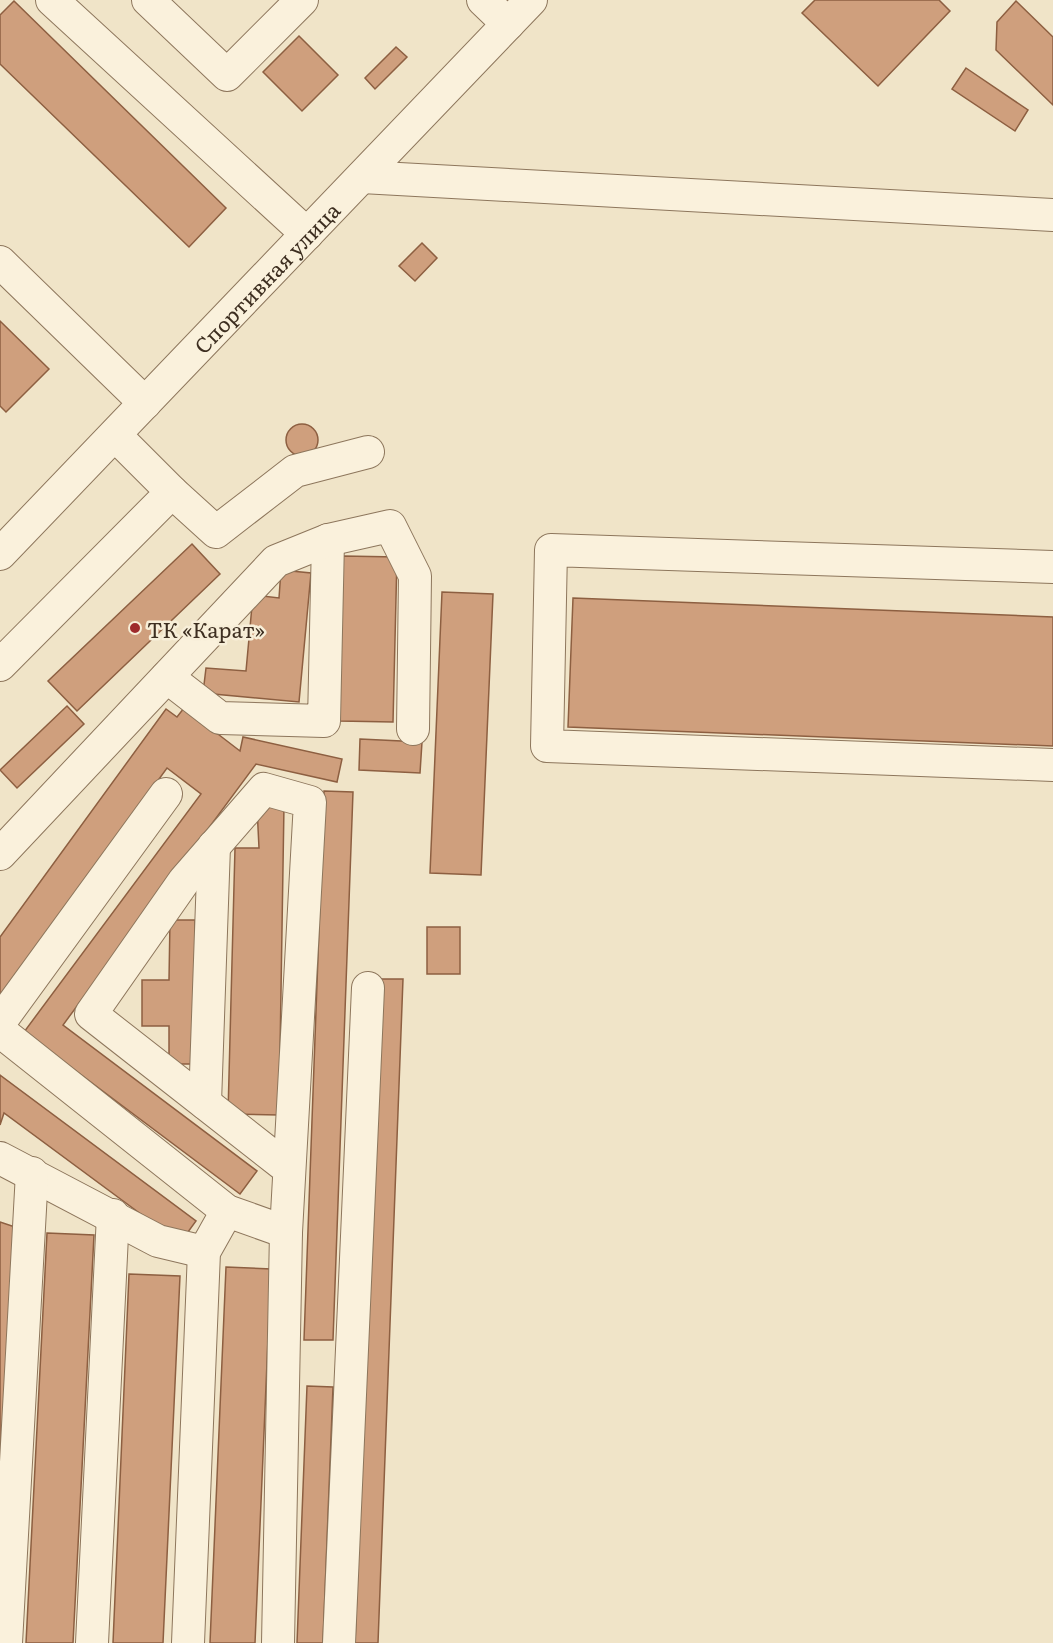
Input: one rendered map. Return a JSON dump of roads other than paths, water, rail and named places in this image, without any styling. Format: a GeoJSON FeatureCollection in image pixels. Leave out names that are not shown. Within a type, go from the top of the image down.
{"type":"FeatureCollection","features":[{"type":"Feature","properties":{"kind":"street"},"geometry":{"type":"LineString","coordinates":[[52,0],[307,234]]}},
{"type":"Feature","properties":{"kind":"street"},"geometry":{"type":"LineString","coordinates":[[148,0],[227,75],[302,0]]}},
{"type":"Feature","properties":{"kind":"street"},"geometry":{"type":"LineString","coordinates":[[483,0],[508,24]]}},
{"type":"Feature","properties":{"kind":"street","name":"Спортивная улица"},"geometry":{"type":"LineString","coordinates":[[0,554],[531,0]]}},
{"type":"Feature","properties":{"kind":"street"},"geometry":{"type":"LineString","coordinates":[[362,177],[1053,215]]}},
{"type":"Feature","properties":{"kind":"street"},"geometry":{"type":"LineString","coordinates":[[0,262],[145,403]]}},
{"type":"Feature","properties":{"kind":"street"},"geometry":{"type":"LineString","coordinates":[[115,435],[216,532],[295,471],[368,452]]}},
{"type":"Feature","properties":{"kind":"street"},"geometry":{"type":"LineString","coordinates":[[0,665],[172,492]]}},
{"type":"Feature","properties":{"kind":"street"},"geometry":{"type":"LineString","coordinates":[[0,854],[276,561],[328,540],[390,526],[415,576],[412,729]]}},
{"type":"Feature","properties":{"kind":"street"},"geometry":{"type":"LineString","coordinates":[[167,677],[220,718],[324,721],[328,540]]}},
{"type":"Feature","properties":{"kind":"street"},"geometry":{"type":"LineString","coordinates":[[1053,567],[551,550],[547,746],[1053,765]]}},
{"type":"Feature","properties":{"kind":"street"},"geometry":{"type":"LineString","coordinates":[[278,1643],[286,1232],[310,802],[264,789],[184,881],[91,1014],[289,1169]]}},
{"type":"Feature","properties":{"kind":"street"},"geometry":{"type":"LineString","coordinates":[[0,1022],[166,794]]}},
{"type":"Feature","properties":{"kind":"street"},"geometry":{"type":"LineString","coordinates":[[205,1103],[214,846]]}},
{"type":"Feature","properties":{"kind":"street"},"geometry":{"type":"LineString","coordinates":[[339,1643],[368,988]]}},
{"type":"Feature","properties":{"kind":"street"},"geometry":{"type":"LineString","coordinates":[[0,1031],[227,1211],[286,1232]]}},
{"type":"Feature","properties":{"kind":"street"},"geometry":{"type":"LineString","coordinates":[[0,1158],[113,1215],[158,1241],[204,1252]]}},
{"type":"Feature","properties":{"kind":"street"},"geometry":{"type":"LineString","coordinates":[[6,1643],[32,1173]]}},
{"type":"Feature","properties":{"kind":"street"},"geometry":{"type":"LineString","coordinates":[[188,1643],[204,1252],[227,1211]]}},
{"type":"Feature","properties":{"kind":"street"},"geometry":{"type":"LineString","coordinates":[[92,1643],[113,1215]]}},
{"type":"Feature","properties":{"kind":"place","name":"ТК «Карат»"},"geometry":{"type":"Point","coordinates":[135,628]}}]}
